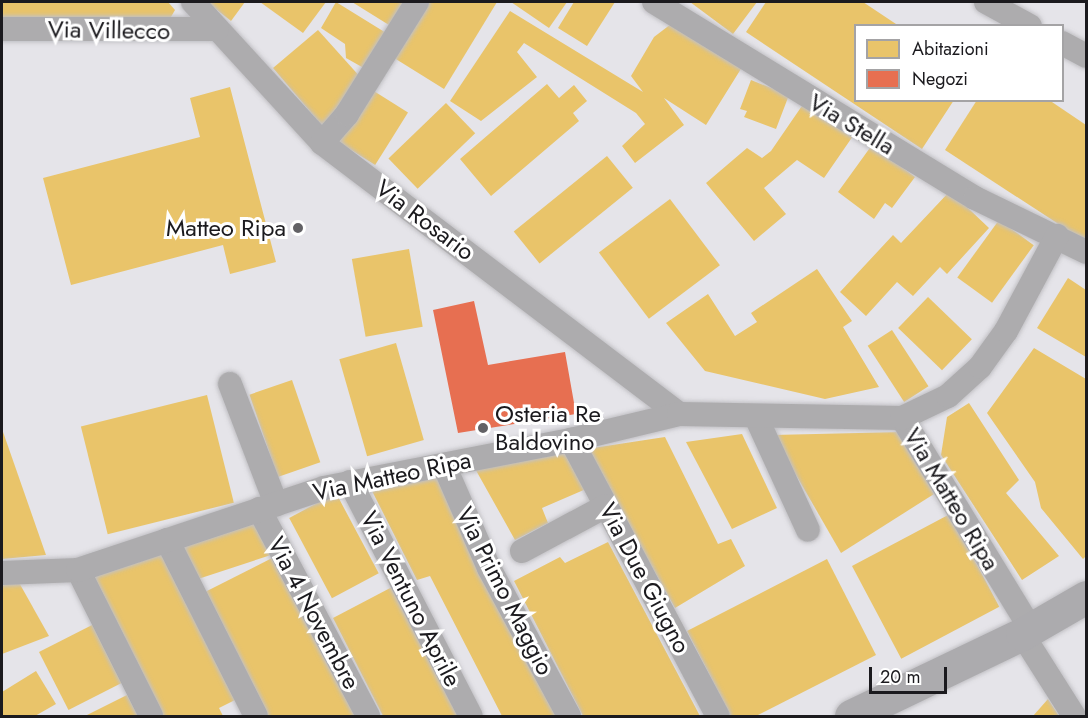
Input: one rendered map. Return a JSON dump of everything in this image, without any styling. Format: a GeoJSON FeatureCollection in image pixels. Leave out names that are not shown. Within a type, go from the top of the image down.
{"type":"FeatureCollection","features":[{"type":"Feature","properties":{"kind":"main road"},"geometry":{"type":"LineString","coordinates":[[851,717],[913,702],[1086,597]]}},
{"type":"Feature","properties":{"kind":"street","name":"Via Rosario"},"geometry":{"type":"LineString","coordinates":[[193,2],[322,143],[679,414]]}},
{"type":"Feature","properties":{"kind":"street"},"geometry":{"type":"LineString","coordinates":[[322,143],[347,114],[417,2]]}},
{"type":"Feature","properties":{"kind":"street","name":"Via Stella"},"geometry":{"type":"LineString","coordinates":[[654,2],[975,198],[1086,252]]}},
{"type":"Feature","properties":{"kind":"street"},"geometry":{"type":"LineString","coordinates":[[986,2],[1026,24]]}},
{"type":"Feature","properties":{"kind":"street","name":"Via Villecco"},"geometry":{"type":"LineString","coordinates":[[2,28],[217,29]]}},
{"type":"Feature","properties":{"kind":"street"},"geometry":{"type":"LineString","coordinates":[[1064,44],[1086,56]]}},
{"type":"Feature","properties":{"kind":"street"},"geometry":{"type":"LineString","coordinates":[[902,418],[948,396],[981,367],[1006,331],[1057,236]]}},
{"type":"Feature","properties":{"kind":"street","name":"Via 4 Novembre"},"geometry":{"type":"LineString","coordinates":[[230,384],[268,506],[368,717]]}},
{"type":"Feature","properties":{"kind":"street","name":"Via Matteo Ripa"},"geometry":{"type":"LineString","coordinates":[[2,573],[78,570],[268,506],[350,483],[571,440],[679,414],[902,418],[1027,632],[1048,688],[1074,717]]}},
{"type":"Feature","properties":{"kind":"street"},"geometry":{"type":"LineString","coordinates":[[756,417],[808,530]]}},
{"type":"Feature","properties":{"kind":"street","name":"Via Due Giugno"},"geometry":{"type":"LineString","coordinates":[[571,440],[718,717]]}},
{"type":"Feature","properties":{"kind":"street","name":"Via Primo Maggio"},"geometry":{"type":"LineString","coordinates":[[444,465],[489,568],[569,717]]}},
{"type":"Feature","properties":{"kind":"street","name":"Via Ventuno Aprile"},"geometry":{"type":"LineString","coordinates":[[350,483],[471,717]]}},
{"type":"Feature","properties":{"kind":"street"},"geometry":{"type":"LineString","coordinates":[[522,551],[606,506]]}},
{"type":"Feature","properties":{"kind":"street"},"geometry":{"type":"LineString","coordinates":[[167,540],[256,717]]}},
{"type":"Feature","properties":{"kind":"street"},"geometry":{"type":"LineString","coordinates":[[78,570],[151,717]]}},
{"type":"Feature","properties":{"kind":"building: Abitazioni"},"geometry":{"type":"Polygon","coordinates":[[[2,2],[168,2],[175,10],[168,22],[2,17],[2,2]]]}},
{"type":"Feature","properties":{"kind":"building: Abitazioni"},"geometry":{"type":"Polygon","coordinates":[[[207,2],[245,2],[231,21],[207,2]]]}},
{"type":"Feature","properties":{"kind":"building: Abitazioni"},"geometry":{"type":"Polygon","coordinates":[[[260,2],[326,2],[303,33],[260,2]]]}},
{"type":"Feature","properties":{"kind":"building: Abitazioni"},"geometry":{"type":"Polygon","coordinates":[[[336,2],[391,36],[369,71],[346,58],[345,44],[321,28],[336,2]]]}},
{"type":"Feature","properties":{"kind":"building: Abitazioni"},"geometry":{"type":"Polygon","coordinates":[[[352,2],[415,2],[397,30],[352,2]]]}},
{"type":"Feature","properties":{"kind":"building: Abitazioni"},"geometry":{"type":"Polygon","coordinates":[[[424,2],[497,2],[444,89],[391,56],[424,2]]]}},
{"type":"Feature","properties":{"kind":"building: Abitazioni"},"geometry":{"type":"Polygon","coordinates":[[[511,2],[567,2],[549,28],[511,2]]]}},
{"type":"Feature","properties":{"kind":"building: Abitazioni"},"geometry":{"type":"Polygon","coordinates":[[[574,2],[615,2],[587,46],[558,28],[574,2]]]}},
{"type":"Feature","properties":{"kind":"building: Abitazioni"},"geometry":{"type":"Polygon","coordinates":[[[690,2],[757,2],[733,34],[690,2]]]}},
{"type":"Feature","properties":{"kind":"building: Abitazioni"},"geometry":{"type":"Polygon","coordinates":[[[766,2],[863,2],[896,24],[854,24],[854,102],[953,102],[922,149],[746,32],[766,2]]]}},
{"type":"Feature","properties":{"kind":"building: Abitazioni"},"geometry":{"type":"Polygon","coordinates":[[[510,11],[643,92],[631,76],[654,37],[675,21],[744,64],[706,125],[664,98],[684,125],[635,163],[622,146],[645,124],[636,113],[524,43],[517,52],[537,77],[481,121],[450,101],[510,11]]]}},
{"type":"Feature","properties":{"kind":"building: Abitazioni"},"geometry":{"type":"Polygon","coordinates":[[[318,30],[362,79],[325,129],[273,68],[318,30]]]}},
{"type":"Feature","properties":{"kind":"building: Abitazioni"},"geometry":{"type":"Polygon","coordinates":[[[751,80],[789,95],[776,129],[744,117],[747,111],[740,109],[751,80]]]}},
{"type":"Feature","properties":{"kind":"building: Abitazioni"},"geometry":{"type":"Polygon","coordinates":[[[547,84],[559,98],[574,85],[587,101],[573,113],[579,121],[491,196],[460,159],[547,84]]]}},
{"type":"Feature","properties":{"kind":"building: Abitazioni"},"geometry":{"type":"Polygon","coordinates":[[[230,87],[276,262],[230,274],[223,245],[71,285],[43,178],[200,137],[190,98],[230,87]]]}},
{"type":"Feature","properties":{"kind":"building: Abitazioni"},"geometry":{"type":"Polygon","coordinates":[[[369,88],[408,112],[375,165],[336,141],[369,88]]]}},
{"type":"Feature","properties":{"kind":"building: Abitazioni"},"geometry":{"type":"Polygon","coordinates":[[[806,100],[853,136],[824,178],[797,160],[764,188],[786,214],[754,241],[706,183],[747,148],[762,158],[771,151],[806,100]]]}},
{"type":"Feature","properties":{"kind":"building: Abitazioni"},"geometry":{"type":"Polygon","coordinates":[[[976,102],[1052,102],[1086,125],[1086,242],[945,150],[976,102]]]}},
{"type":"Feature","properties":{"kind":"building: Abitazioni"},"geometry":{"type":"Polygon","coordinates":[[[446,103],[475,133],[418,189],[388,159],[446,103]]]}},
{"type":"Feature","properties":{"kind":"building: Abitazioni"},"geometry":{"type":"Polygon","coordinates":[[[872,145],[915,177],[892,208],[885,203],[874,219],[838,192],[872,145]]]}},
{"type":"Feature","properties":{"kind":"building: Abitazioni"},"geometry":{"type":"Polygon","coordinates":[[[607,156],[633,188],[540,263],[514,232],[607,156]]]}},
{"type":"Feature","properties":{"kind":"building: Abitazioni"},"geometry":{"type":"Polygon","coordinates":[[[950,191],[989,228],[947,274],[940,267],[913,296],[897,282],[866,316],[840,292],[893,235],[901,243],[950,191]]]}},
{"type":"Feature","properties":{"kind":"building: Abitazioni"},"geometry":{"type":"Polygon","coordinates":[[[670,199],[720,265],[649,319],[599,253],[670,199]]]}},
{"type":"Feature","properties":{"kind":"building: Abitazioni"},"geometry":{"type":"Polygon","coordinates":[[[999,220],[1034,245],[992,303],[957,277],[999,220]]]}},
{"type":"Feature","properties":{"kind":"building: Abitazioni"},"geometry":{"type":"Polygon","coordinates":[[[409,249],[423,327],[366,337],[352,259],[409,249]]]}},
{"type":"Feature","properties":{"kind":"building: Abitazioni"},"geometry":{"type":"Polygon","coordinates":[[[817,269],[852,321],[843,327],[879,387],[825,399],[705,371],[666,323],[708,294],[735,336],[757,322],[751,313],[817,269]]]}},
{"type":"Feature","properties":{"kind":"building: Abitazioni"},"geometry":{"type":"Polygon","coordinates":[[[1068,278],[1086,290],[1086,357],[1037,328],[1068,278]]]}},
{"type":"Feature","properties":{"kind":"building: Abitazioni"},"geometry":{"type":"Polygon","coordinates":[[[928,297],[972,339],[942,370],[898,328],[928,297]]]}},
{"type":"Feature","properties":{"kind":"building: Abitazioni"},"geometry":{"type":"Polygon","coordinates":[[[892,330],[928,386],[904,402],[868,346],[892,330]]]}},
{"type":"Feature","properties":{"kind":"building: Abitazioni"},"geometry":{"type":"Polygon","coordinates":[[[396,343],[424,440],[367,456],[339,359],[396,343]]]}},
{"type":"Feature","properties":{"kind":"building: Abitazioni"},"geometry":{"type":"Polygon","coordinates":[[[1034,348],[1086,379],[1086,556],[1083,559],[1041,508],[1035,482],[987,413],[1034,348]]]}},
{"type":"Feature","properties":{"kind":"building: Abitazioni"},"geometry":{"type":"Polygon","coordinates":[[[292,380],[320,462],[278,477],[249,395],[292,380]]]}},
{"type":"Feature","properties":{"kind":"building: Abitazioni"},"geometry":{"type":"Polygon","coordinates":[[[207,395],[234,503],[108,534],[81,426],[207,395]]]}},
{"type":"Feature","properties":{"kind":"building: Abitazioni"},"geometry":{"type":"Polygon","coordinates":[[[969,403],[1019,480],[1006,493],[1059,556],[1022,580],[941,455],[947,417],[969,403]]]}},
{"type":"Feature","properties":{"kind":"building: Abitazioni"},"geometry":{"type":"Polygon","coordinates":[[[2,429],[46,555],[2,559],[2,429]]]}},
{"type":"Feature","properties":{"kind":"building: Abitazioni"},"geometry":{"type":"Polygon","coordinates":[[[901,432],[934,494],[841,553],[773,435],[901,432]]]}},
{"type":"Feature","properties":{"kind":"building: Abitazioni"},"geometry":{"type":"Polygon","coordinates":[[[742,434],[777,508],[732,529],[686,442],[742,434]]]}},
{"type":"Feature","properties":{"kind":"building: Abitazioni"},"geometry":{"type":"Polygon","coordinates":[[[665,437],[718,544],[731,539],[745,566],[675,608],[586,449],[665,437]]]}},
{"type":"Feature","properties":{"kind":"building: Abitazioni"},"geometry":{"type":"Polygon","coordinates":[[[564,450],[586,489],[542,508],[548,523],[515,540],[473,465],[564,450]]]}},
{"type":"Feature","properties":{"kind":"building: Abitazioni"},"geometry":{"type":"Polygon","coordinates":[[[442,469],[561,716],[502,716],[430,576],[417,580],[370,487],[442,469]]]}},
{"type":"Feature","properties":{"kind":"building: Abitazioni"},"geometry":{"type":"Polygon","coordinates":[[[336,493],[379,573],[332,598],[289,518],[336,493]]]}},
{"type":"Feature","properties":{"kind":"building: Abitazioni"},"geometry":{"type":"Polygon","coordinates":[[[950,514],[999,607],[901,659],[852,566],[950,514]]]}},
{"type":"Feature","properties":{"kind":"building: Abitazioni"},"geometry":{"type":"Polygon","coordinates":[[[256,518],[277,553],[195,580],[182,545],[256,518]]]}},
{"type":"Feature","properties":{"kind":"building: Abitazioni"},"geometry":{"type":"Polygon","coordinates":[[[608,542],[700,716],[583,716],[514,581],[560,557],[565,563],[608,542]]]}},
{"type":"Feature","properties":{"kind":"building: Abitazioni"},"geometry":{"type":"Polygon","coordinates":[[[164,549],[239,698],[219,708],[223,716],[163,716],[90,575],[164,549]]]}},
{"type":"Feature","properties":{"kind":"building: Abitazioni"},"geometry":{"type":"Polygon","coordinates":[[[278,555],[362,716],[267,716],[205,592],[278,555]]]}},
{"type":"Feature","properties":{"kind":"building: Abitazioni"},"geometry":{"type":"Polygon","coordinates":[[[827,559],[876,655],[756,716],[731,716],[687,631],[827,559]]]}},
{"type":"Feature","properties":{"kind":"building: Abitazioni"},"geometry":{"type":"Polygon","coordinates":[[[17,579],[49,636],[2,654],[2,586],[17,579]]]}},
{"type":"Feature","properties":{"kind":"building: Abitazioni"},"geometry":{"type":"Polygon","coordinates":[[[394,586],[461,716],[383,716],[333,618],[394,586]]]}},
{"type":"Feature","properties":{"kind":"building: Abitazioni"},"geometry":{"type":"Polygon","coordinates":[[[96,623],[126,681],[68,710],[39,652],[96,623]]]}},
{"type":"Feature","properties":{"kind":"building: Abitazioni"},"geometry":{"type":"Polygon","coordinates":[[[36,671],[56,704],[35,716],[2,716],[2,692],[36,671]]]}},
{"type":"Feature","properties":{"kind":"building: Abitazioni"},"geometry":{"type":"Polygon","coordinates":[[[127,695],[138,716],[85,716],[127,695]]]}},
{"type":"Feature","properties":{"kind":"building: Abitazioni"},"geometry":{"type":"Polygon","coordinates":[[[1048,699],[1059,716],[1033,716],[1048,699]]]}},
{"type":"Feature","properties":{"kind":"building: Negozi"},"geometry":{"type":"Polygon","coordinates":[[[474,301],[488,365],[565,352],[576,414],[458,433],[433,310],[474,301]]]}},
{"type":"Feature","properties":{"kind":"place","name":"Matteo Ripa"},"geometry":{"type":"Point","coordinates":[298,228]}},
{"type":"Feature","properties":{"kind":"place","name":"Osteria Re Baldovino"},"geometry":{"type":"Point","coordinates":[483,428]}}]}
